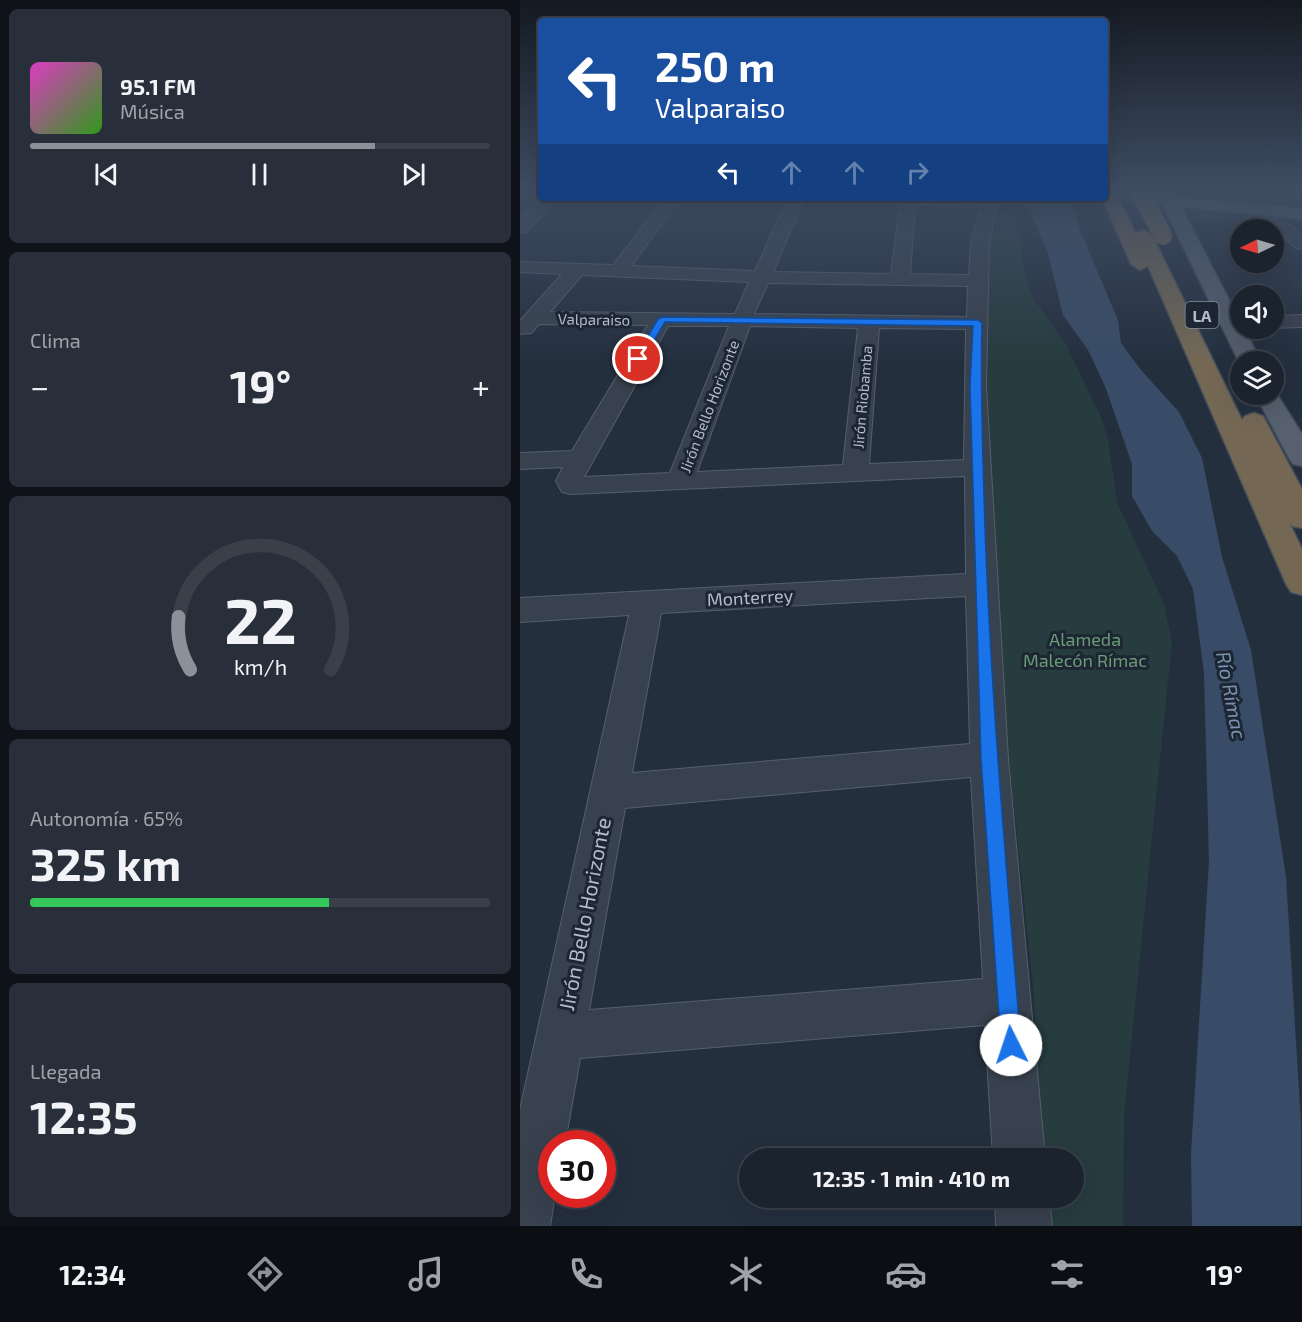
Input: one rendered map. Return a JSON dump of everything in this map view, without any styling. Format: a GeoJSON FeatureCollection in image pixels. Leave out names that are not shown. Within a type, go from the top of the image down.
{"type":"FeatureCollection","features":[{"type":"Feature","properties":{"kind":"highway"},"geometry":{"type":"LineString","coordinates":[[1136,247],[1189,374],[1237,437]]}},
{"type":"Feature","properties":{"kind":"highway","name":"LA"},"geometry":{"type":"LineString","coordinates":[[1168,247],[1237,437],[1302,584]]}},
{"type":"Feature","properties":{"kind":"highway","name":"LA"},"geometry":{"type":"LineString","coordinates":[[1169,247],[1220,353]]}},
{"type":"Feature","properties":{"kind":"highway"},"geometry":{"type":"LineString","coordinates":[[1246,405],[1302,519]]}},
{"type":"Feature","properties":{"kind":"main road"},"geometry":{"type":"LineString","coordinates":[[1174,247],[1230,317]]}},
{"type":"Feature","properties":{"kind":"main road"},"geometry":{"type":"LineString","coordinates":[[1273,405],[1302,459]]}},
{"type":"Feature","properties":{"kind":"street"},"geometry":{"type":"LineString","coordinates":[[619,270],[636,247]]}},
{"type":"Feature","properties":{"kind":"street","name":"Jirón Bello Horizonte"},"geometry":{"type":"LineString","coordinates":[[680,482],[742,320],[775,247]]}},
{"type":"Feature","properties":{"kind":"street"},"geometry":{"type":"LineString","coordinates":[[900,280],[903,247]]}},
{"type":"Feature","properties":{"kind":"street"},"geometry":{"type":"LineString","coordinates":[[980,247],[975,386],[981,584],[989,759],[1018,1148]]}},
{"type":"Feature","properties":{"kind":"street"},"geometry":{"type":"LineString","coordinates":[[520,267],[763,277],[978,281]]}},
{"type":"Feature","properties":{"kind":"street"},"geometry":{"type":"LineString","coordinates":[[520,335],[577,269]]}},
{"type":"Feature","properties":{"kind":"street","name":"Valparaiso"},"geometry":{"type":"LineString","coordinates":[[534,318],[978,323]]}},
{"type":"Feature","properties":{"kind":"street"},"geometry":{"type":"LineString","coordinates":[[662,319],[580,458],[569,482],[571,486],[978,467]]}},
{"type":"Feature","properties":{"kind":"street","name":"Jirón Riobamba"},"geometry":{"type":"LineString","coordinates":[[855,472],[869,321]]}},
{"type":"Feature","properties":{"kind":"street"},"geometry":{"type":"LineString","coordinates":[[1284,322],[1302,321]]}},
{"type":"Feature","properties":{"kind":"street"},"geometry":{"type":"LineString","coordinates":[[520,460],[580,458]]}},
{"type":"Feature","properties":{"kind":"street","name":"Monterrey"},"geometry":{"type":"LineString","coordinates":[[520,610],[981,584]]}},
{"type":"Feature","properties":{"kind":"street","name":"Jirón Bello Horizonte"},"geometry":{"type":"LineString","coordinates":[[522,1226],[648,603]]}},
{"type":"Feature","properties":{"kind":"street"},"geometry":{"type":"LineString","coordinates":[[609,792],[989,759]]}},
{"type":"Feature","properties":{"kind":"street"},"geometry":{"type":"LineString","coordinates":[[560,1036],[1008,1000]]}},
{"type":"Feature","properties":{"kind":"street"},"geometry":{"type":"LineString","coordinates":[[1023,1208],[1024,1226]]}},
{"type":"Feature","properties":{"kind":"green space","name":"Alameda Malecón Rímac"},"geometry":{"type":"Polygon","coordinates":[[[989,247],[1021,247],[1026,277],[1033,298],[1065,343],[1101,417],[1108,440],[1117,502],[1164,604],[1172,642],[1124,1114],[1123,1226],[1045,1226],[1044,1208],[1084,1208],[1084,1148],[1041,1148],[1034,996],[995,626],[985,390],[989,247]]]}},
{"type":"Feature","properties":{"kind":"water","name":"Río Rímac"},"geometry":{"type":"Polygon","coordinates":[[[1045,247],[1087,247],[1118,320],[1121,343],[1141,370],[1179,412],[1202,458],[1222,557],[1251,650],[1286,877],[1301,1124],[1301,1226],[1192,1226],[1191,1153],[1209,861],[1204,673],[1193,589],[1177,556],[1152,531],[1132,496],[1132,464],[1105,386],[1088,350],[1063,315],[1045,247]]]}},
{"type":"Feature","properties":{"kind":"route"},"geometry":{"type":"LineString","coordinates":[[638,359],[662,319],[978,323],[975,386],[981,584],[989,759],[1011,1045]]}}]}
